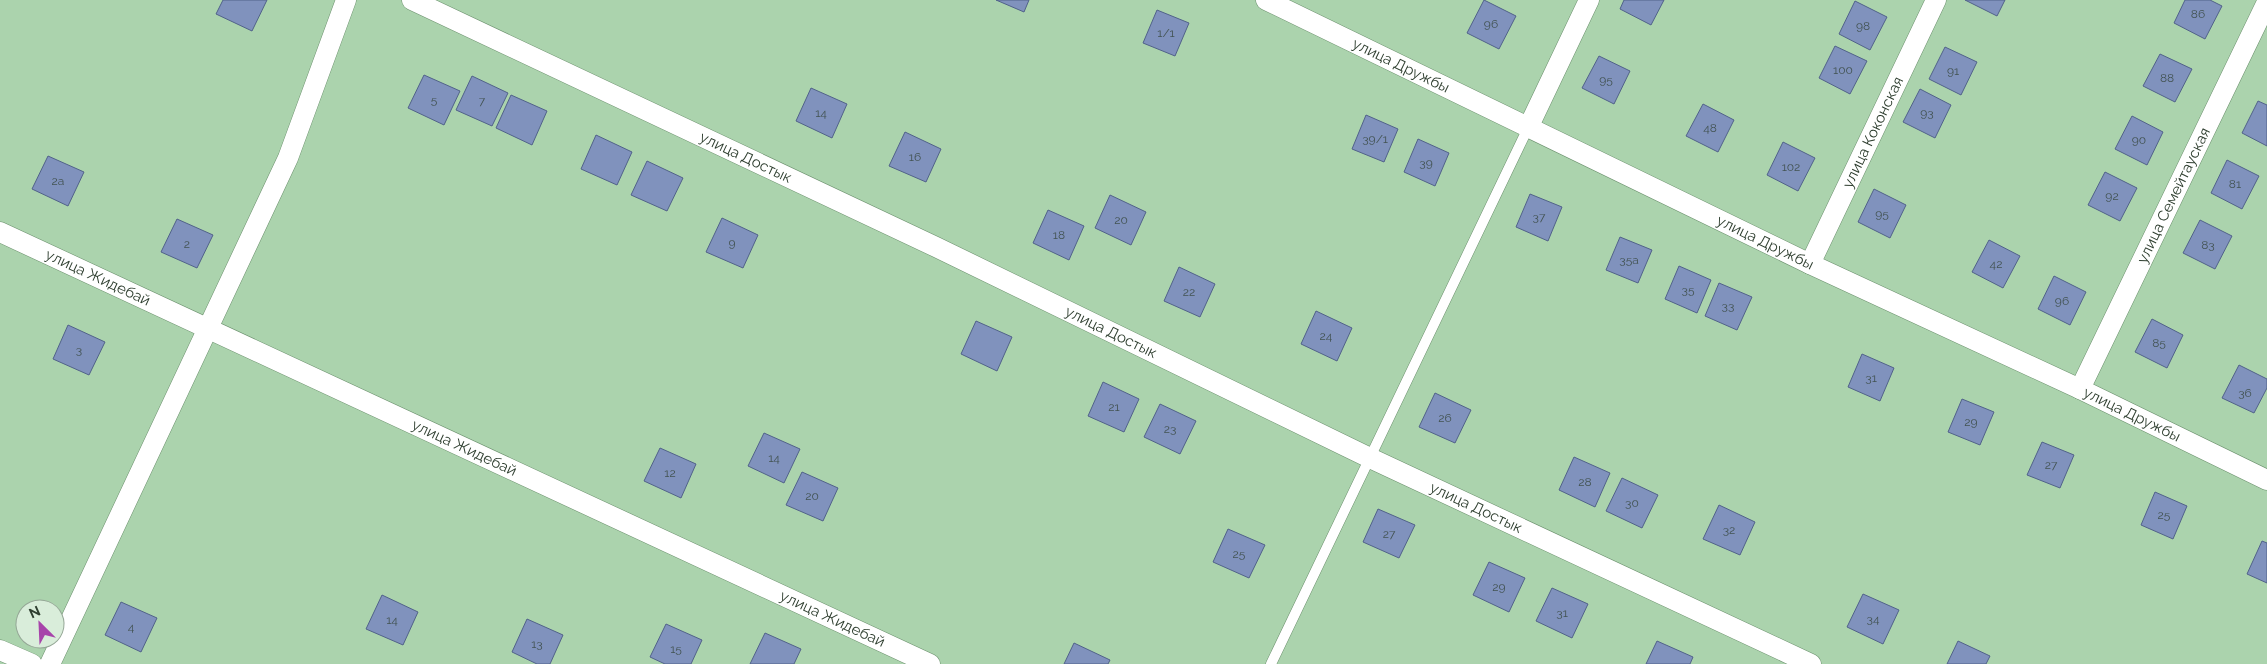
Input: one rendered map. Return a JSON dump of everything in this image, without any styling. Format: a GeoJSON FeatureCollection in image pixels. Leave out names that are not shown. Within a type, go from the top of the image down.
{"type":"FeatureCollection","features":[{"type":"Feature","properties":{"kind":"street"},"geometry":{"type":"LineString","coordinates":[[50,664],[206,328],[288,158],[346,0]]}},
{"type":"Feature","properties":{"kind":"street","name":"улица Достык"},"geometry":{"type":"LineString","coordinates":[[412,0],[936,247],[1370,458],[1811,664]]}},
{"type":"Feature","properties":{"kind":"street","name":"улица Дружбы"},"geometry":{"type":"LineString","coordinates":[[1266,0],[1810,264],[2080,389],[2267,480]]}},
{"type":"Feature","properties":{"kind":"street"},"geometry":{"type":"LineString","coordinates":[[1528,128],[1589,0]]}},
{"type":"Feature","properties":{"kind":"street","name":"улица Коконская"},"geometry":{"type":"LineString","coordinates":[[1810,264],[1936,0]]}},
{"type":"Feature","properties":{"kind":"street","name":"улица Семейтауская"},"geometry":{"type":"LineString","coordinates":[[2080,389],[2267,2]]}},
{"type":"Feature","properties":{"kind":"street","name":"улица Жидебай"},"geometry":{"type":"LineString","coordinates":[[0,232],[930,664]]}},
{"type":"Feature","properties":{"kind":"street"},"geometry":{"type":"LineString","coordinates":[[0,650],[32,664]]}},
{"type":"Feature","properties":{"kind":"lane"},"geometry":{"type":"LineString","coordinates":[[1271,664],[1528,128]]}},
{"type":"Feature","properties":{"kind":"building"},"geometry":{"type":"Polygon","coordinates":[[[223,0],[267,0],[252,31],[216,14],[223,0]]]}},
{"type":"Feature","properties":{"kind":"building"},"geometry":{"type":"Polygon","coordinates":[[[996,0],[1029,0],[1024,12],[996,0]]]}},
{"type":"Feature","properties":{"kind":"building"},"geometry":{"type":"Polygon","coordinates":[[[1484,0],[1516,16],[1499,49],[1467,33],[1484,0]]]}},
{"type":"Feature","properties":{"kind":"building"},"geometry":{"type":"Polygon","coordinates":[[[1624,0],[1664,0],[1651,25],[1620,9],[1624,0]]]}},
{"type":"Feature","properties":{"kind":"building"},"geometry":{"type":"Polygon","coordinates":[[[1965,0],[2005,0],[1997,16],[1965,0]]]}},
{"type":"Feature","properties":{"kind":"building"},"geometry":{"type":"Polygon","coordinates":[[[2185,0],[2210,0],[2222,6],[2205,39],[2174,23],[2185,0]]]}},
{"type":"Feature","properties":{"kind":"building"},"geometry":{"type":"Polygon","coordinates":[[[1855,1],[1887,17],[1870,50],[1839,34],[1855,1]]]}},
{"type":"Feature","properties":{"kind":"building"},"geometry":{"type":"Polygon","coordinates":[[[1157,10],[1189,23],[1175,56],[1143,43],[1157,10]]]}},
{"type":"Feature","properties":{"kind":"building"},"geometry":{"type":"Polygon","coordinates":[[[1835,46],[1867,61],[1850,94],[1819,78],[1835,46]]]}},
{"type":"Feature","properties":{"kind":"building"},"geometry":{"type":"Polygon","coordinates":[[[1945,47],[1977,62],[1961,95],[1929,79],[1945,47]]]}},
{"type":"Feature","properties":{"kind":"building"},"geometry":{"type":"Polygon","coordinates":[[[2160,54],[2192,69],[2175,102],[2143,86],[2160,54]]]}},
{"type":"Feature","properties":{"kind":"building"},"geometry":{"type":"Polygon","coordinates":[[[1599,56],[1630,71],[1614,104],[1582,88],[1599,56]]]}},
{"type":"Feature","properties":{"kind":"building"},"geometry":{"type":"Polygon","coordinates":[[[424,75],[460,91],[444,125],[408,108],[424,75]]]}},
{"type":"Feature","properties":{"kind":"building"},"geometry":{"type":"Polygon","coordinates":[[[472,76],[508,93],[492,126],[456,110],[472,76]]]}},
{"type":"Feature","properties":{"kind":"building"},"geometry":{"type":"Polygon","coordinates":[[[811,88],[847,104],[832,138],[796,121],[811,88]]]}},
{"type":"Feature","properties":{"kind":"building"},"geometry":{"type":"Polygon","coordinates":[[[1920,89],[1951,105],[1935,138],[1903,122],[1920,89]]]}},
{"type":"Feature","properties":{"kind":"building"},"geometry":{"type":"Polygon","coordinates":[[[511,95],[547,111],[532,145],[496,128],[511,95]]]}},
{"type":"Feature","properties":{"kind":"building"},"geometry":{"type":"Polygon","coordinates":[[[2258,101],[2267,105],[2267,146],[2242,133],[2258,101]]]}},
{"type":"Feature","properties":{"kind":"building"},"geometry":{"type":"Polygon","coordinates":[[[1703,104],[1734,120],[1718,152],[1686,136],[1703,104]]]}},
{"type":"Feature","properties":{"kind":"building"},"geometry":{"type":"Polygon","coordinates":[[[1366,115],[1398,129],[1384,162],[1352,149],[1366,115]]]}},
{"type":"Feature","properties":{"kind":"building"},"geometry":{"type":"Polygon","coordinates":[[[2132,116],[2163,132],[2147,165],[2115,149],[2132,116]]]}},
{"type":"Feature","properties":{"kind":"building"},"geometry":{"type":"Polygon","coordinates":[[[905,132],[941,149],[926,182],[889,166],[905,132]]]}},
{"type":"Feature","properties":{"kind":"building"},"geometry":{"type":"Polygon","coordinates":[[[596,135],[632,152],[617,185],[581,169],[596,135]]]}},
{"type":"Feature","properties":{"kind":"building"},"geometry":{"type":"Polygon","coordinates":[[[1418,139],[1449,153],[1435,186],[1404,172],[1418,139]]]}},
{"type":"Feature","properties":{"kind":"building"},"geometry":{"type":"Polygon","coordinates":[[[1783,142],[1815,158],[1798,191],[1767,175],[1783,142]]]}},
{"type":"Feature","properties":{"kind":"building"},"geometry":{"type":"Polygon","coordinates":[[[48,156],[84,172],[68,206],[32,189],[48,156]]]}},
{"type":"Feature","properties":{"kind":"building"},"geometry":{"type":"Polygon","coordinates":[[[2227,160],[2259,176],[2242,209],[2211,193],[2227,160]]]}},
{"type":"Feature","properties":{"kind":"building"},"geometry":{"type":"Polygon","coordinates":[[[647,161],[683,178],[667,211],[631,195],[647,161]]]}},
{"type":"Feature","properties":{"kind":"building"},"geometry":{"type":"Polygon","coordinates":[[[2105,172],[2137,188],[2120,221],[2088,205],[2105,172]]]}},
{"type":"Feature","properties":{"kind":"building"},"geometry":{"type":"Polygon","coordinates":[[[1874,189],[1906,205],[1890,238],[1858,222],[1874,189]]]}},
{"type":"Feature","properties":{"kind":"building"},"geometry":{"type":"Polygon","coordinates":[[[1530,194],[1562,207],[1548,241],[1516,227],[1530,194]]]}},
{"type":"Feature","properties":{"kind":"building"},"geometry":{"type":"Polygon","coordinates":[[[1110,195],[1146,212],[1131,245],[1095,228],[1110,195]]]}},
{"type":"Feature","properties":{"kind":"building"},"geometry":{"type":"Polygon","coordinates":[[[1048,210],[1084,226],[1069,260],[1033,243],[1048,210]]]}},
{"type":"Feature","properties":{"kind":"building"},"geometry":{"type":"Polygon","coordinates":[[[722,218],[758,235],[743,268],[706,252],[722,218]]]}},
{"type":"Feature","properties":{"kind":"building"},"geometry":{"type":"Polygon","coordinates":[[[177,219],[213,235],[197,268],[161,252],[177,219]]]}},
{"type":"Feature","properties":{"kind":"building"},"geometry":{"type":"Polygon","coordinates":[[[2200,220],[2232,236],[2215,269],[2183,253],[2200,220]]]}},
{"type":"Feature","properties":{"kind":"building"},"geometry":{"type":"Polygon","coordinates":[[[1620,237],[1652,250],[1638,283],[1606,270],[1620,237]]]}},
{"type":"Feature","properties":{"kind":"building"},"geometry":{"type":"Polygon","coordinates":[[[1989,240],[2020,256],[2003,288],[1972,272],[1989,240]]]}},
{"type":"Feature","properties":{"kind":"building"},"geometry":{"type":"Polygon","coordinates":[[[1679,266],[1711,280],[1697,313],[1665,299],[1679,266]]]}},
{"type":"Feature","properties":{"kind":"building"},"geometry":{"type":"Polygon","coordinates":[[[1179,267],[1215,284],[1200,317],[1164,301],[1179,267]]]}},
{"type":"Feature","properties":{"kind":"building"},"geometry":{"type":"Polygon","coordinates":[[[2054,276],[2086,292],[2070,325],[2038,309],[2054,276]]]}},
{"type":"Feature","properties":{"kind":"building"},"geometry":{"type":"Polygon","coordinates":[[[1719,283],[1752,297],[1737,330],[1705,316],[1719,283]]]}},
{"type":"Feature","properties":{"kind":"building"},"geometry":{"type":"Polygon","coordinates":[[[1316,311],[1352,328],[1337,361],[1301,344],[1316,311]]]}},
{"type":"Feature","properties":{"kind":"building"},"geometry":{"type":"Polygon","coordinates":[[[2152,319],[2183,335],[2167,368],[2135,352],[2152,319]]]}},
{"type":"Feature","properties":{"kind":"building"},"geometry":{"type":"Polygon","coordinates":[[[976,321],[1012,337],[997,371],[961,354],[976,321]]]}},
{"type":"Feature","properties":{"kind":"building"},"geometry":{"type":"Polygon","coordinates":[[[68,325],[105,342],[89,375],[53,359],[68,325]]]}},
{"type":"Feature","properties":{"kind":"building"},"geometry":{"type":"Polygon","coordinates":[[[1862,354],[1894,368],[1880,401],[1848,387],[1862,354]]]}},
{"type":"Feature","properties":{"kind":"building"},"geometry":{"type":"Polygon","coordinates":[[[2239,365],[2267,379],[2267,388],[2254,413],[2222,398],[2239,365]]]}},
{"type":"Feature","properties":{"kind":"building"},"geometry":{"type":"Polygon","coordinates":[[[1103,382],[1139,399],[1124,432],[1088,416],[1103,382]]]}},
{"type":"Feature","properties":{"kind":"building"},"geometry":{"type":"Polygon","coordinates":[[[1435,393],[1471,410],[1455,443],[1419,427],[1435,393]]]}},
{"type":"Feature","properties":{"kind":"building"},"geometry":{"type":"Polygon","coordinates":[[[1962,399],[1994,412],[1980,445],[1948,432],[1962,399]]]}},
{"type":"Feature","properties":{"kind":"building"},"geometry":{"type":"Polygon","coordinates":[[[1160,404],[1196,421],[1180,454],[1144,437],[1160,404]]]}},
{"type":"Feature","properties":{"kind":"building"},"geometry":{"type":"Polygon","coordinates":[[[764,433],[800,449],[784,483],[748,466],[764,433]]]}},
{"type":"Feature","properties":{"kind":"building"},"geometry":{"type":"Polygon","coordinates":[[[2042,442],[2074,455],[2060,488],[2027,475],[2042,442]]]}},
{"type":"Feature","properties":{"kind":"building"},"geometry":{"type":"Polygon","coordinates":[[[660,448],[696,464],[681,498],[644,481],[660,448]]]}},
{"type":"Feature","properties":{"kind":"building"},"geometry":{"type":"Polygon","coordinates":[[[1574,457],[1610,473],[1595,507],[1559,490],[1574,457]]]}},
{"type":"Feature","properties":{"kind":"building"},"geometry":{"type":"Polygon","coordinates":[[[802,472],[838,488],[823,521],[786,505],[802,472]]]}},
{"type":"Feature","properties":{"kind":"building"},"geometry":{"type":"Polygon","coordinates":[[[1622,478],[1658,495],[1642,528],[1606,511],[1622,478]]]}},
{"type":"Feature","properties":{"kind":"building"},"geometry":{"type":"Polygon","coordinates":[[[2155,492],[2187,506],[2173,539],[2141,525],[2155,492]]]}},
{"type":"Feature","properties":{"kind":"building"},"geometry":{"type":"Polygon","coordinates":[[[1719,505],[1755,522],[1740,555],[1703,539],[1719,505]]]}},
{"type":"Feature","properties":{"kind":"building"},"geometry":{"type":"Polygon","coordinates":[[[1378,509],[1415,525],[1399,558],[1363,542],[1378,509]]]}},
{"type":"Feature","properties":{"kind":"building"},"geometry":{"type":"Polygon","coordinates":[[[1228,529],[1265,545],[1249,578],[1213,562],[1228,529]]]}},
{"type":"Feature","properties":{"kind":"building"},"geometry":{"type":"Polygon","coordinates":[[[2262,541],[2267,543],[2267,583],[2247,574],[2262,541]]]}},
{"type":"Feature","properties":{"kind":"building"},"geometry":{"type":"Polygon","coordinates":[[[1489,562],[1525,578],[1509,612],[1473,595],[1489,562]]]}},
{"type":"Feature","properties":{"kind":"building"},"geometry":{"type":"Polygon","coordinates":[[[1552,588],[1588,604],[1572,638],[1536,621],[1552,588]]]}},
{"type":"Feature","properties":{"kind":"building"},"geometry":{"type":"Polygon","coordinates":[[[1863,594],[1899,610],[1883,644],[1847,627],[1863,594]]]}},
{"type":"Feature","properties":{"kind":"building"},"geometry":{"type":"Polygon","coordinates":[[[382,595],[418,612],[403,645],[366,629],[382,595]]]}},
{"type":"Feature","properties":{"kind":"building"},"geometry":{"type":"Polygon","coordinates":[[[121,602],[157,618],[141,652],[105,635],[121,602]]]}},
{"type":"Feature","properties":{"kind":"building"},"geometry":{"type":"Polygon","coordinates":[[[527,619],[563,635],[550,664],[537,664],[512,652],[527,619]]]}},
{"type":"Feature","properties":{"kind":"building"},"geometry":{"type":"Polygon","coordinates":[[[666,624],[702,640],[691,664],[665,664],[650,657],[666,624]]]}},
{"type":"Feature","properties":{"kind":"building"},"geometry":{"type":"Polygon","coordinates":[[[765,633],[801,649],[794,664],[750,664],[765,633]]]}},
{"type":"Feature","properties":{"kind":"building"},"geometry":{"type":"Polygon","coordinates":[[[1657,641],[1693,657],[1690,664],[1646,664],[1657,641]]]}},
{"type":"Feature","properties":{"kind":"building"},"geometry":{"type":"Polygon","coordinates":[[[1958,641],[1990,656],[1986,664],[1947,664],[1958,641]]]}},
{"type":"Feature","properties":{"kind":"building"},"geometry":{"type":"Polygon","coordinates":[[[1074,643],[1110,660],[1108,664],[1064,664],[1074,643]]]}}]}
